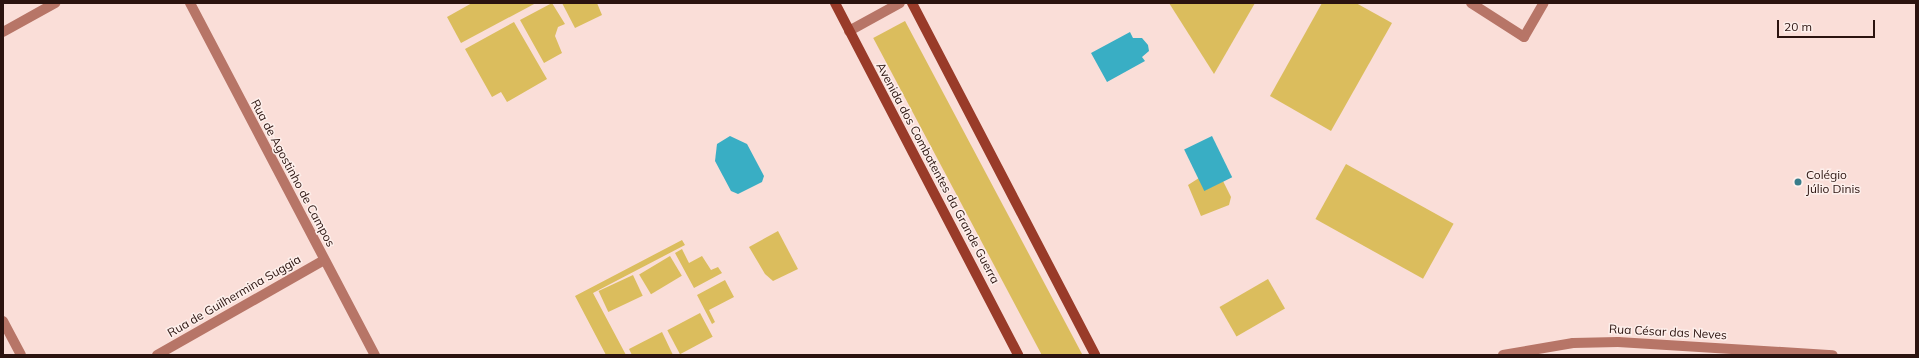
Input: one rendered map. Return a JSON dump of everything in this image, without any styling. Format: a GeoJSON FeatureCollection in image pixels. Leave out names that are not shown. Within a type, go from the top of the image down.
{"type":"FeatureCollection","features":[{"type":"Feature","properties":{"kind":"main road","name":"Avenida dos Combatentes da Grande Guerra"},"geometry":{"type":"LineString","coordinates":[[835,3],[1018,355]]}},
{"type":"Feature","properties":{"kind":"main road"},"geometry":{"type":"LineString","coordinates":[[912,3],[1095,355]]}},
{"type":"Feature","properties":{"kind":"street"},"geometry":{"type":"LineString","coordinates":[[3,32],[55,3]]}},
{"type":"Feature","properties":{"kind":"street","name":"Rua de Agostinho de Campos"},"geometry":{"type":"LineString","coordinates":[[190,3],[324,260],[376,355]]}},
{"type":"Feature","properties":{"kind":"street"},"geometry":{"type":"LineString","coordinates":[[849,31],[900,3]]}},
{"type":"Feature","properties":{"kind":"street"},"geometry":{"type":"LineString","coordinates":[[1471,3],[1524,37],[1544,3]]}},
{"type":"Feature","properties":{"kind":"street","name":"Rua de Guilhermina Suggia"},"geometry":{"type":"LineString","coordinates":[[157,355],[324,260]]}},
{"type":"Feature","properties":{"kind":"street"},"geometry":{"type":"LineString","coordinates":[[3,321],[21,355]]}},
{"type":"Feature","properties":{"kind":"street","name":"Rua César das Neves"},"geometry":{"type":"LineString","coordinates":[[1503,355],[1573,343],[1618,342],[1833,355]]}},
{"type":"Feature","properties":{"kind":"shaded area"},"geometry":{"type":"Polygon","coordinates":[[[472,3],[536,3],[461,43],[447,17],[472,3]]]}},
{"type":"Feature","properties":{"kind":"shaded area"},"geometry":{"type":"Polygon","coordinates":[[[552,3],[565,24],[558,27],[555,36],[562,53],[544,63],[520,20],[552,3]]]}},
{"type":"Feature","properties":{"kind":"shaded area"},"geometry":{"type":"Polygon","coordinates":[[[562,3],[597,3],[602,15],[575,28],[562,3]]]}},
{"type":"Feature","properties":{"kind":"shaded area"},"geometry":{"type":"Polygon","coordinates":[[[1169,3],[1255,3],[1214,74],[1169,3]]]}},
{"type":"Feature","properties":{"kind":"shaded area"},"geometry":{"type":"Polygon","coordinates":[[[1322,3],[1356,3],[1392,23],[1331,131],[1270,96],[1322,3]]]}},
{"type":"Feature","properties":{"kind":"shaded area"},"geometry":{"type":"Polygon","coordinates":[[[905,21],[1082,355],[1042,355],[873,38],[905,21]]]}},
{"type":"Feature","properties":{"kind":"shaded area"},"geometry":{"type":"Polygon","coordinates":[[[514,22],[547,79],[507,102],[501,92],[492,97],[465,49],[514,22]]]}},
{"type":"Feature","properties":{"kind":"shaded area"},"geometry":{"type":"Polygon","coordinates":[[[1346,164],[1454,224],[1423,279],[1315,219],[1346,164]]]}},
{"type":"Feature","properties":{"kind":"shaded area"},"geometry":{"type":"Polygon","coordinates":[[[1199,178],[1205,190],[1223,181],[1231,197],[1229,205],[1201,216],[1188,185],[1199,178]]]}},
{"type":"Feature","properties":{"kind":"shaded area"},"geometry":{"type":"Polygon","coordinates":[[[778,231],[798,269],[773,281],[765,274],[749,247],[778,231]]]}},
{"type":"Feature","properties":{"kind":"shaded area"},"geometry":{"type":"Polygon","coordinates":[[[682,240],[685,245],[593,293],[626,355],[606,355],[575,296],[682,240]]]}},
{"type":"Feature","properties":{"kind":"shaded area"},"geometry":{"type":"Polygon","coordinates":[[[682,249],[689,263],[702,256],[711,270],[718,267],[722,273],[694,288],[675,253],[682,249]]]}},
{"type":"Feature","properties":{"kind":"shaded area"},"geometry":{"type":"Polygon","coordinates":[[[670,256],[682,276],[651,294],[639,275],[670,256]]]}},
{"type":"Feature","properties":{"kind":"shaded area"},"geometry":{"type":"Polygon","coordinates":[[[633,275],[643,296],[608,312],[599,291],[633,275]]]}},
{"type":"Feature","properties":{"kind":"shaded area"},"geometry":{"type":"Polygon","coordinates":[[[1268,279],[1285,308],[1237,336],[1220,307],[1268,279]]]}},
{"type":"Feature","properties":{"kind":"shaded area"},"geometry":{"type":"Polygon","coordinates":[[[725,280],[734,297],[709,310],[715,322],[712,324],[697,295],[725,280]]]}},
{"type":"Feature","properties":{"kind":"shaded area"},"geometry":{"type":"Polygon","coordinates":[[[700,313],[713,337],[680,354],[667,330],[700,313]]]}},
{"type":"Feature","properties":{"kind":"shaded area"},"geometry":{"type":"Polygon","coordinates":[[[662,332],[673,355],[632,355],[629,349],[662,332]]]}},
{"type":"Feature","properties":{"kind":"water"},"geometry":{"type":"Polygon","coordinates":[[[1130,32],[1133,38],[1142,38],[1148,45],[1149,51],[1142,57],[1145,61],[1107,82],[1091,53],[1130,32]]]}},
{"type":"Feature","properties":{"kind":"water"},"geometry":{"type":"Polygon","coordinates":[[[730,136],[747,144],[764,176],[762,182],[738,194],[731,191],[715,161],[717,144],[730,136]]]}},
{"type":"Feature","properties":{"kind":"water"},"geometry":{"type":"Polygon","coordinates":[[[1212,136],[1232,177],[1204,191],[1184,150],[1212,136]]]}},
{"type":"Feature","properties":{"kind":"place","name":"Colégio Júlio Dinis"},"geometry":{"type":"Point","coordinates":[1798,182]}}]}
